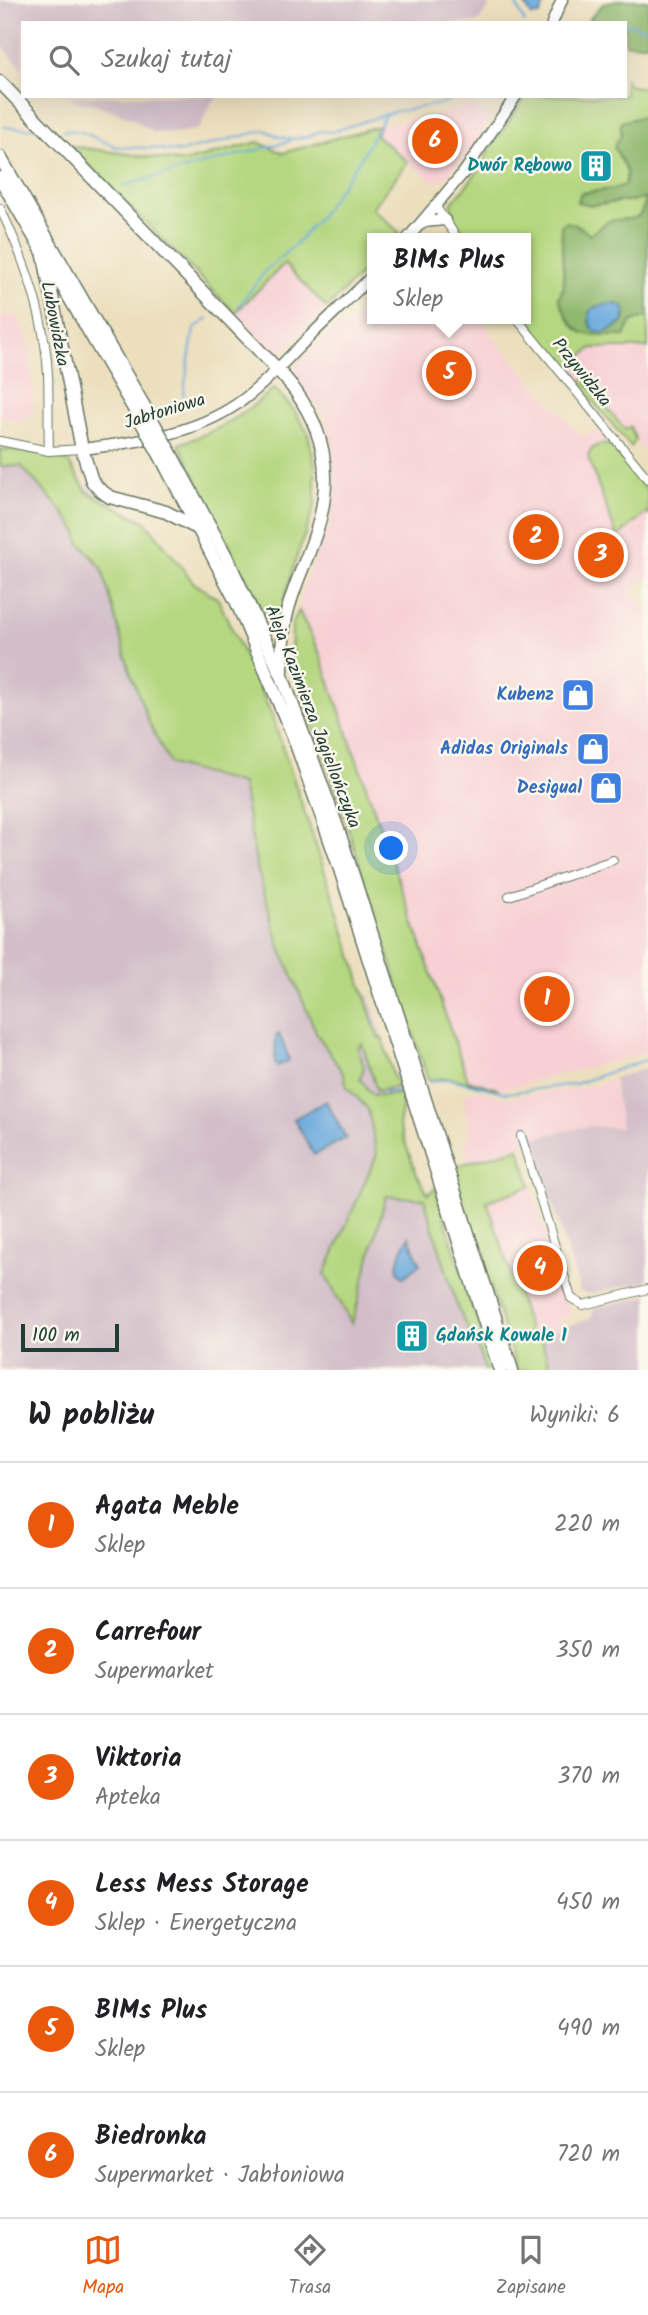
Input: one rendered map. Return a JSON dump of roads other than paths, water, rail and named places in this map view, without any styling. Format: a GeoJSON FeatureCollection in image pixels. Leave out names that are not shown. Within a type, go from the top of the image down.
{"type":"FeatureCollection","features":[{"type":"Feature","properties":{"kind":"highway"},"geometry":{"type":"LineString","coordinates":[[0,82],[277,369],[305,402],[316,426],[326,481],[322,514],[286,616],[282,676]]}},
{"type":"Feature","properties":{"kind":"highway","name":"Aleja Kazimierza Jagiellończyka"},"geometry":{"type":"LineString","coordinates":[[0,157],[166,456],[226,556],[282,676],[340,835],[512,1370]]}},
{"type":"Feature","properties":{"kind":"highway","name":"Aleja Kazimierza Jagiellończyka"},"geometry":{"type":"LineString","coordinates":[[0,178],[44,256],[147,421]]}},
{"type":"Feature","properties":{"kind":"highway"},"geometry":{"type":"LineString","coordinates":[[44,256],[82,449],[92,481],[110,497],[166,512],[200,529]]}},
{"type":"Feature","properties":{"kind":"highway","name":"Aleja Kazimierza Jagiellończyka"},"geometry":{"type":"LineString","coordinates":[[166,456],[262,659],[323,816],[500,1370]]}},
{"type":"Feature","properties":{"kind":"main road"},"geometry":{"type":"LineString","coordinates":[[553,21],[562,0]]}},
{"type":"Feature","properties":{"kind":"main road"},"geometry":{"type":"LineString","coordinates":[[413,233],[436,207],[515,98]]}},
{"type":"Feature","properties":{"kind":"main road"},"geometry":{"type":"LineString","coordinates":[[423,222],[445,220]]}},
{"type":"Feature","properties":{"kind":"main road","name":"Jabłoniowa"},"geometry":{"type":"LineString","coordinates":[[82,449],[148,438],[204,422],[232,408],[277,369],[367,281]]}},
{"type":"Feature","properties":{"kind":"street"},"geometry":{"type":"LineString","coordinates":[[436,207],[454,233]]}},
{"type":"Feature","properties":{"kind":"street","name":"Lubowidzka"},"geometry":{"type":"LineString","coordinates":[[0,208],[28,274],[42,330],[48,372],[49,451]]}},
{"type":"Feature","properties":{"kind":"street","name":"Przywidzka"},"geometry":{"type":"LineString","coordinates":[[521,324],[648,479]]}},
{"type":"Feature","properties":{"kind":"street","name":"Jabłoniowa"},"geometry":{"type":"LineString","coordinates":[[0,441],[49,451],[82,449]]}},
{"type":"Feature","properties":{"kind":"street"},"geometry":{"type":"LineString","coordinates":[[509,895],[612,860]]}},
{"type":"Feature","properties":{"kind":"street"},"geometry":{"type":"LineString","coordinates":[[521,1136],[571,1298],[583,1305],[618,1294],[648,1289]]}},
{"type":"Feature","properties":{"kind":"water"},"geometry":{"type":"Polygon","coordinates":[[[522,0],[541,0],[544,4],[540,15],[532,16],[522,0]]]}},
{"type":"Feature","properties":{"kind":"water"},"geometry":{"type":"Polygon","coordinates":[[[613,303],[625,310],[623,323],[604,333],[596,332],[590,325],[589,313],[593,308],[613,303]]]}},
{"type":"Feature","properties":{"kind":"water"},"geometry":{"type":"Polygon","coordinates":[[[279,1034],[289,1058],[277,1066],[276,1036],[279,1034]]]}},
{"type":"Feature","properties":{"kind":"water"},"geometry":{"type":"Polygon","coordinates":[[[326,1101],[346,1138],[314,1155],[294,1119],[326,1101]]]}},
{"type":"Feature","properties":{"kind":"water"},"geometry":{"type":"Polygon","coordinates":[[[409,1237],[420,1264],[404,1277],[397,1268],[409,1237]]]}},
{"type":"Feature","properties":{"kind":"waterway"},"geometry":{"type":"LineString","coordinates":[[514,0],[524,21]]}},
{"type":"Feature","properties":{"kind":"waterway"},"geometry":{"type":"LineString","coordinates":[[627,24],[648,29]]}},
{"type":"Feature","properties":{"kind":"waterway"},"geometry":{"type":"LineString","coordinates":[[63,130],[79,131],[117,147],[180,152],[265,130],[280,137],[307,137],[320,131],[331,132],[393,112],[439,104],[456,98]]}},
{"type":"Feature","properties":{"kind":"waterway"},"geometry":{"type":"LineString","coordinates":[[238,307],[266,270],[295,245],[320,216],[360,159],[385,115]]}},
{"type":"Feature","properties":{"kind":"waterway"},"geometry":{"type":"LineString","coordinates":[[4,127],[37,129]]}},
{"type":"Feature","properties":{"kind":"waterway"},"geometry":{"type":"LineString","coordinates":[[122,186],[290,141]]}},
{"type":"Feature","properties":{"kind":"waterway"},"geometry":{"type":"LineString","coordinates":[[183,396],[194,329],[208,318]]}},
{"type":"Feature","properties":{"kind":"waterway"},"geometry":{"type":"LineString","coordinates":[[429,1082],[450,1079],[507,1093],[575,1084],[648,1059]]}},
{"type":"Feature","properties":{"kind":"waterway"},"geometry":{"type":"LineString","coordinates":[[384,1092],[401,1092]]}},
{"type":"Feature","properties":{"kind":"place","name":"Biedronka"},"geometry":{"type":"Point","coordinates":[435,141]}},
{"type":"Feature","properties":{"kind":"place","name":"Dwór Rębowo"},"geometry":{"type":"Point","coordinates":[596,166]}},
{"type":"Feature","properties":{"kind":"place","name":"BIMs Plus"},"geometry":{"type":"Point","coordinates":[449,373]}},
{"type":"Feature","properties":{"kind":"place","name":"Carrefour"},"geometry":{"type":"Point","coordinates":[536,537]}},
{"type":"Feature","properties":{"kind":"place","name":"Viktoria"},"geometry":{"type":"Point","coordinates":[601,555]}},
{"type":"Feature","properties":{"kind":"place","name":"Kubenz"},"geometry":{"type":"Point","coordinates":[578,695]}},
{"type":"Feature","properties":{"kind":"place","name":"Adidas Originals"},"geometry":{"type":"Point","coordinates":[593,749]}},
{"type":"Feature","properties":{"kind":"place","name":"Desigual"},"geometry":{"type":"Point","coordinates":[606,788]}},
{"type":"Feature","properties":{"kind":"place","name":"Agata Meble"},"geometry":{"type":"Point","coordinates":[547,999]}},
{"type":"Feature","properties":{"kind":"place","name":"Less Mess Storage"},"geometry":{"type":"Point","coordinates":[540,1268]}},
{"type":"Feature","properties":{"kind":"place","name":"Gdańsk Kowale 1"},"geometry":{"type":"Point","coordinates":[412,1336]}}]}
